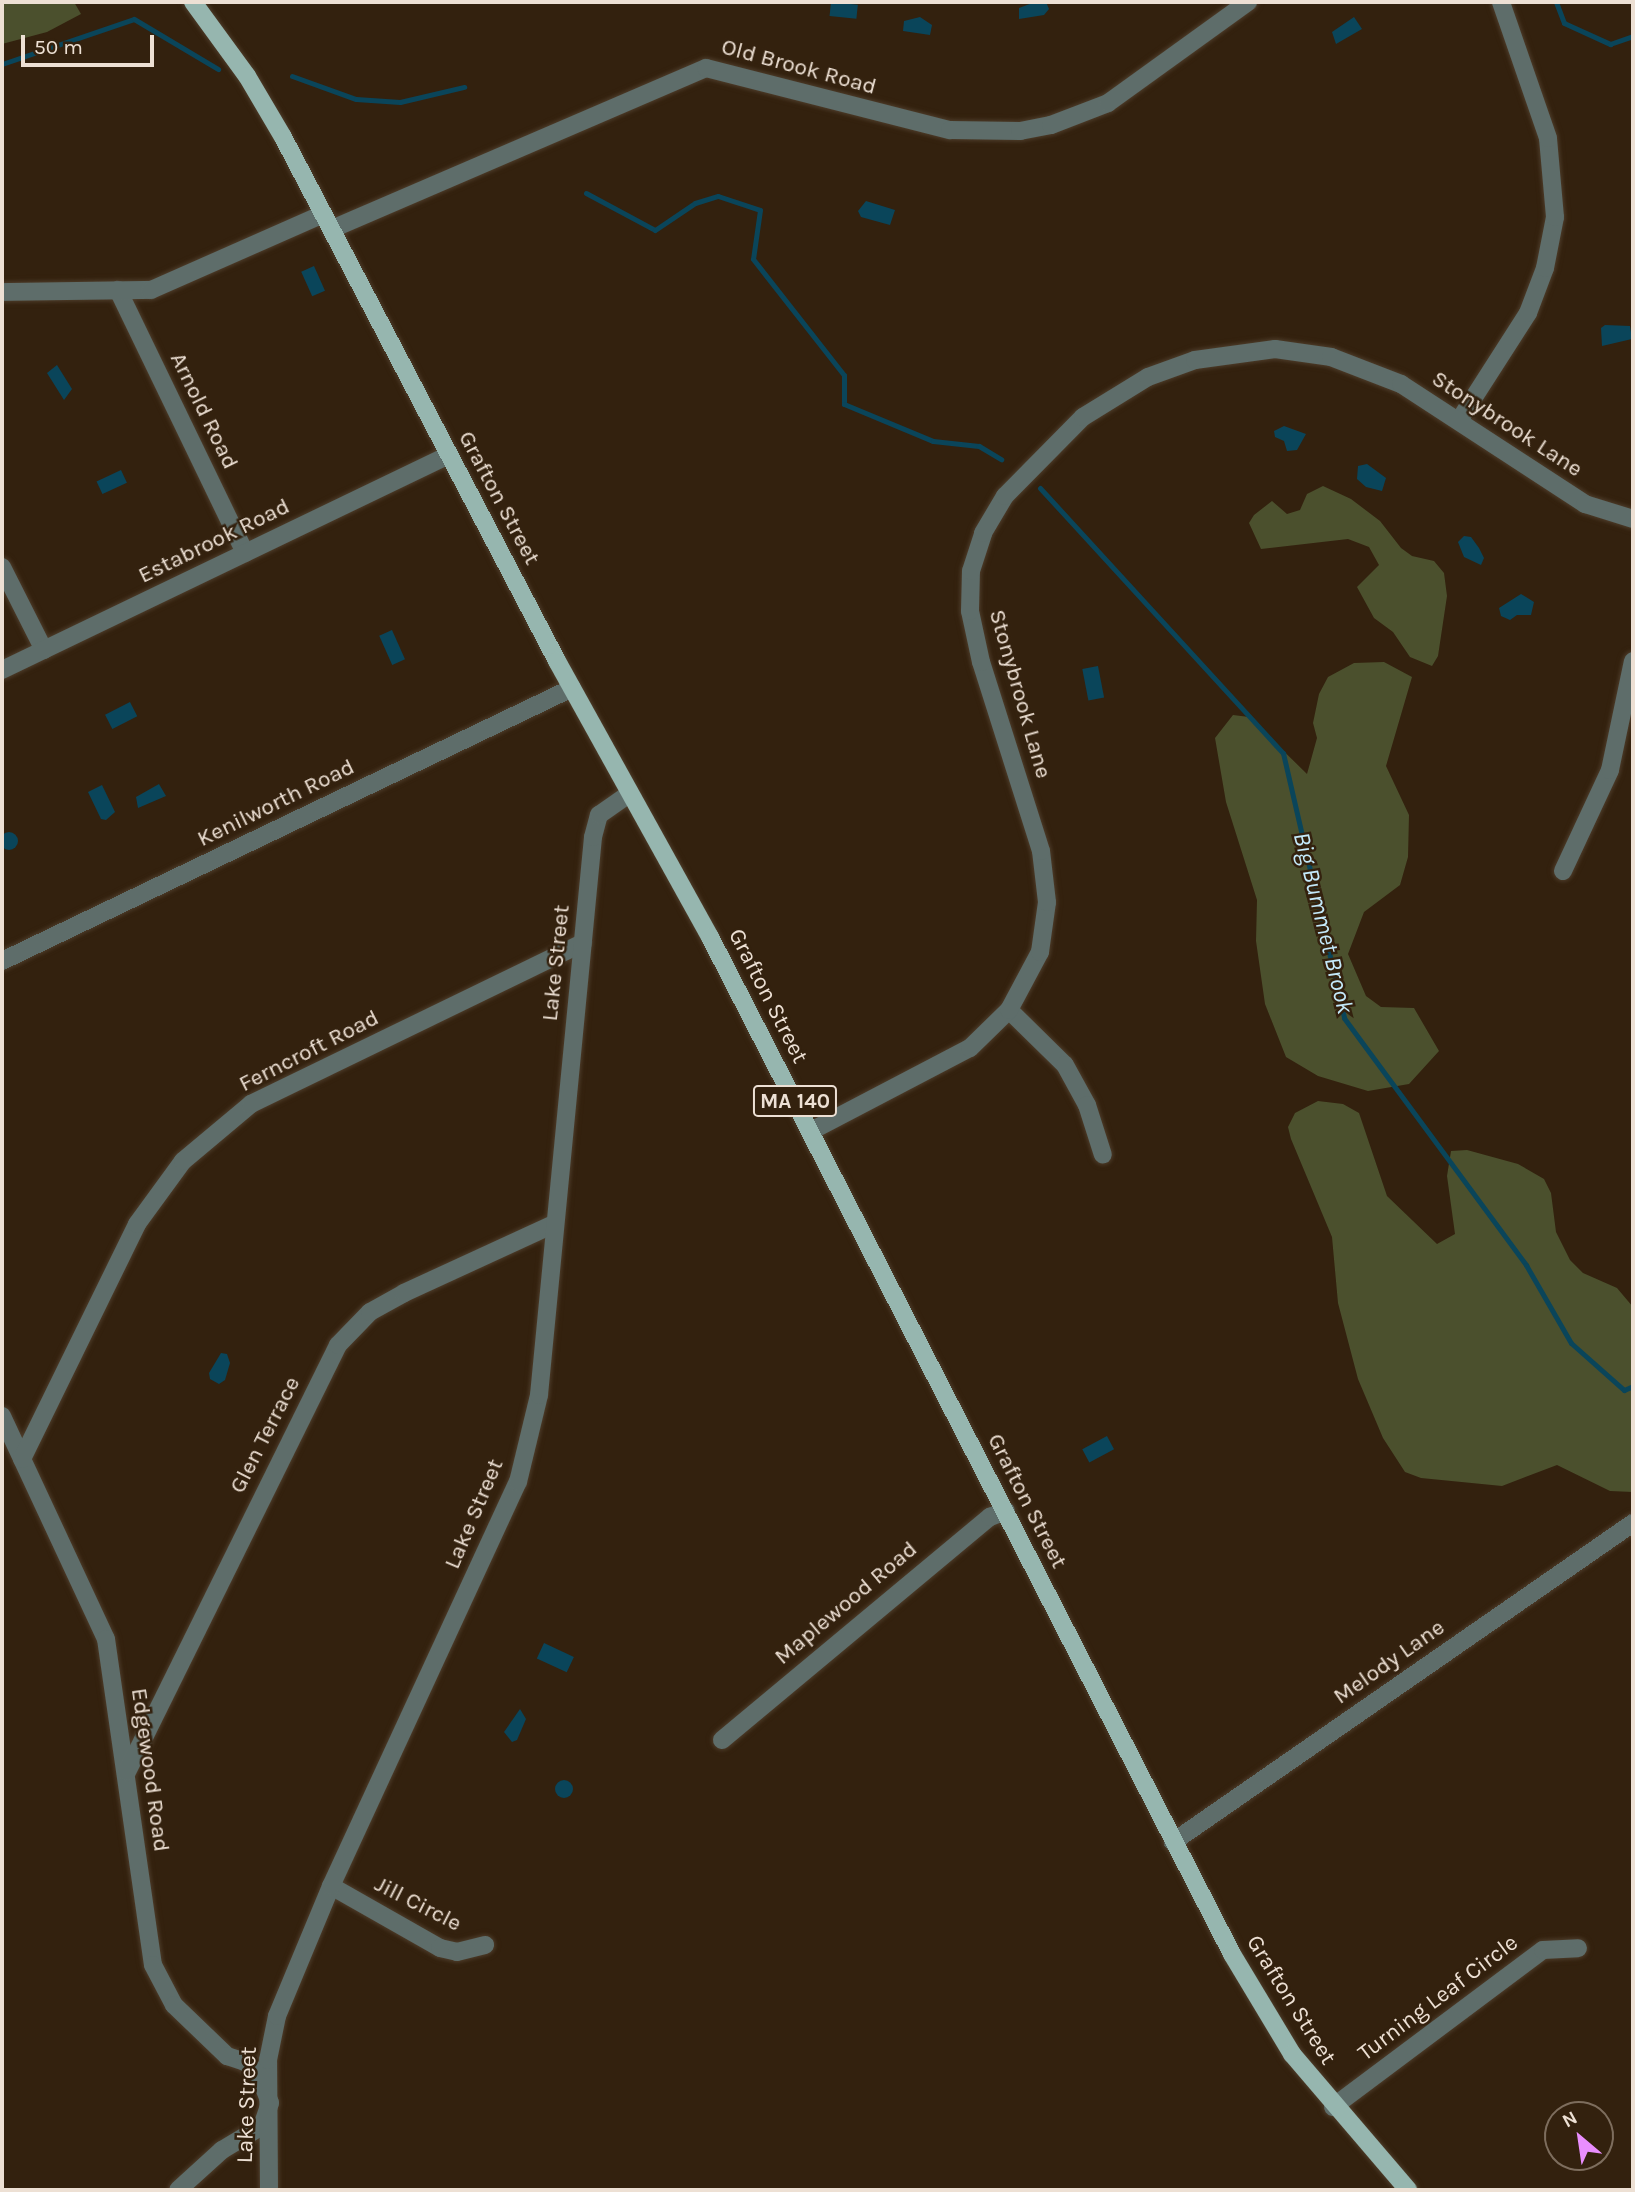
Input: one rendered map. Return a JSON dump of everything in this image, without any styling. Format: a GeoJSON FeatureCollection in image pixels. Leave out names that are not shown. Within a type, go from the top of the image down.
{"type":"FeatureCollection","features":[{"type":"Feature","properties":{"kind":"main road","name":"Grafton Street"},"geometry":{"type":"LineString","coordinates":[[193,2],[247,76],[327,222],[572,688],[811,1131],[1173,1842],[1254,1991],[1292,2054],[1333,2106],[1408,2190]]}},
{"type":"Feature","properties":{"kind":"street","name":"Old Brook Road"},"geometry":{"type":"LineString","coordinates":[[2,292],[150,290],[327,222],[706,68],[940,128],[987,133],[1051,125],[1108,103],[1248,2]]}},
{"type":"Feature","properties":{"kind":"street"},"geometry":{"type":"LineString","coordinates":[[1460,419],[1528,313],[1545,268],[1555,218],[1548,138],[1501,2]]}},
{"type":"Feature","properties":{"kind":"street","name":"Arnold Road"},"geometry":{"type":"LineString","coordinates":[[118,290],[245,553]]}},
{"type":"Feature","properties":{"kind":"street","name":"Stonybrook Lane"},"geometry":{"type":"LineString","coordinates":[[811,1131],[950,1060],[983,1037],[1009,1010],[1040,952],[1047,902],[1041,851],[981,662],[970,611],[971,571],[983,533],[1005,496],[1073,427],[1114,395],[1195,360],[1238,351],[1275,349],[1357,364],[1396,381],[1460,419],[1553,486],[1585,504],[1633,519]]}},
{"type":"Feature","properties":{"kind":"street","name":"Estabrook Road"},"geometry":{"type":"LineString","coordinates":[[2,670],[448,455]]}},
{"type":"Feature","properties":{"kind":"street"},"geometry":{"type":"LineString","coordinates":[[2,567],[44,650]]}},
{"type":"Feature","properties":{"kind":"street"},"geometry":{"type":"LineString","coordinates":[[1563,872],[1610,770],[1633,661]]}},
{"type":"Feature","properties":{"kind":"street","name":"Kenilworth Road"},"geometry":{"type":"LineString","coordinates":[[2,961],[572,688]]}},
{"type":"Feature","properties":{"kind":"street","name":"Lake Street"},"geometry":{"type":"LineString","coordinates":[[269,2190],[268,2060],[277,2016],[331,1886],[518,1482],[539,1395],[596,821],[607,807],[629,794]]}},
{"type":"Feature","properties":{"kind":"street","name":"Ferncroft Road"},"geometry":{"type":"LineString","coordinates":[[22,1459],[137,1224],[183,1161],[251,1104],[583,943]]}},
{"type":"Feature","properties":{"kind":"street"},"geometry":{"type":"LineString","coordinates":[[1009,1010],[1065,1065],[1087,1105],[1103,1155]]}},
{"type":"Feature","properties":{"kind":"street","name":"Glen Terrace"},"geometry":{"type":"LineString","coordinates":[[127,1772],[338,1345],[370,1312],[404,1293],[554,1224]]}},
{"type":"Feature","properties":{"kind":"street","name":"Edgewood Road"},"geometry":{"type":"LineString","coordinates":[[2,1416],[106,1639],[127,1772],[147,1930],[162,1984],[174,2005],[227,2056],[245,2062],[258,2073],[270,2103]]}},
{"type":"Feature","properties":{"kind":"street","name":"Maplewood Road"},"geometry":{"type":"LineString","coordinates":[[722,1740],[948,1550],[990,1517],[1006,1511]]}},
{"type":"Feature","properties":{"kind":"street","name":"Melody Lane"},"geometry":{"type":"LineString","coordinates":[[1173,1842],[1633,1523]]}},
{"type":"Feature","properties":{"kind":"street","name":"Jill Circle"},"geometry":{"type":"LineString","coordinates":[[331,1886],[440,1948],[457,1952],[485,1945]]}},
{"type":"Feature","properties":{"kind":"street","name":"Turning Leaf Circle"},"geometry":{"type":"LineString","coordinates":[[1333,2106],[1537,1955],[1551,1947],[1578,1948]]}},
{"type":"Feature","properties":{"kind":"street"},"geometry":{"type":"LineString","coordinates":[[178,2190],[222,2150],[262,2126],[270,2103]]}},
{"type":"Feature","properties":{"kind":"green space"},"geometry":{"type":"Polygon","coordinates":[[[2,2],[74,2],[81,14],[47,32],[2,44],[2,2]]]}},
{"type":"Feature","properties":{"kind":"green space"},"geometry":{"type":"Polygon","coordinates":[[[1323,486],[1351,499],[1380,521],[1401,548],[1412,556],[1434,561],[1444,573],[1447,596],[1438,656],[1432,666],[1410,657],[1393,632],[1374,618],[1357,587],[1379,565],[1369,547],[1348,539],[1261,549],[1249,523],[1254,515],[1272,501],[1287,514],[1300,510],[1307,494],[1323,486]]]}},
{"type":"Feature","properties":{"kind":"green space"},"geometry":{"type":"Polygon","coordinates":[[[1384,662],[1412,677],[1386,766],[1409,815],[1408,857],[1400,885],[1364,912],[1348,954],[1366,996],[1381,1007],[1414,1008],[1439,1051],[1409,1084],[1368,1091],[1318,1076],[1286,1057],[1265,1004],[1256,941],[1257,900],[1226,802],[1215,738],[1233,715],[1249,717],[1307,774],[1317,738],[1313,723],[1319,694],[1328,677],[1354,663],[1384,662]]]}},
{"type":"Feature","properties":{"kind":"green space"},"geometry":{"type":"Polygon","coordinates":[[[1318,1101],[1343,1104],[1359,1113],[1387,1196],[1437,1244],[1455,1234],[1447,1176],[1451,1151],[1467,1150],[1518,1164],[1544,1179],[1551,1193],[1556,1232],[1570,1260],[1583,1273],[1617,1288],[1633,1307],[1633,1492],[1610,1491],[1557,1465],[1502,1486],[1421,1478],[1405,1472],[1383,1438],[1358,1379],[1338,1303],[1332,1237],[1288,1127],[1295,1113],[1318,1101]]]}},
{"type":"Feature","properties":{"kind":"water"},"geometry":{"type":"Polygon","coordinates":[[[831,2],[858,5],[856,19],[830,16],[831,2]]]}},
{"type":"Feature","properties":{"kind":"water"},"geometry":{"type":"Polygon","coordinates":[[[1035,2],[1046,2],[1049,9],[1044,15],[1019,19],[1019,8],[1035,2]]]}},
{"type":"Feature","properties":{"kind":"water"},"geometry":{"type":"Polygon","coordinates":[[[920,17],[932,25],[930,35],[903,31],[904,21],[920,17]]]}},
{"type":"Feature","properties":{"kind":"water"},"geometry":{"type":"Polygon","coordinates":[[[1354,17],[1362,29],[1336,44],[1332,32],[1354,17]]]}},
{"type":"Feature","properties":{"kind":"water"},"geometry":{"type":"Polygon","coordinates":[[[866,201],[895,210],[890,225],[861,217],[858,211],[866,201]]]}},
{"type":"Feature","properties":{"kind":"water"},"geometry":{"type":"Polygon","coordinates":[[[314,266],[325,291],[312,296],[301,272],[314,266]]]}},
{"type":"Feature","properties":{"kind":"water"},"geometry":{"type":"Polygon","coordinates":[[[1605,325],[1630,326],[1632,339],[1602,346],[1601,328],[1605,325]]]}},
{"type":"Feature","properties":{"kind":"water"},"geometry":{"type":"Polygon","coordinates":[[[57,365],[72,389],[64,400],[47,373],[57,365]]]}},
{"type":"Feature","properties":{"kind":"water"},"geometry":{"type":"Polygon","coordinates":[[[1284,426],[1306,434],[1297,450],[1287,451],[1284,441],[1275,437],[1274,431],[1284,426]]]}},
{"type":"Feature","properties":{"kind":"water"},"geometry":{"type":"Polygon","coordinates":[[[1367,464],[1386,478],[1382,491],[1366,487],[1357,479],[1358,466],[1367,464]]]}},
{"type":"Feature","properties":{"kind":"water"},"geometry":{"type":"Polygon","coordinates":[[[121,470],[127,483],[102,494],[97,481],[121,470]]]}},
{"type":"Feature","properties":{"kind":"water"},"geometry":{"type":"Polygon","coordinates":[[[1464,536],[1471,537],[1479,548],[1484,558],[1481,565],[1464,557],[1458,542],[1464,536]]]}},
{"type":"Feature","properties":{"kind":"water"},"geometry":{"type":"Polygon","coordinates":[[[1521,594],[1534,602],[1531,615],[1517,615],[1510,620],[1501,616],[1499,608],[1521,594]]]}},
{"type":"Feature","properties":{"kind":"water"},"geometry":{"type":"Polygon","coordinates":[[[392,630],[405,659],[392,665],[379,636],[392,630]]]}},
{"type":"Feature","properties":{"kind":"water"},"geometry":{"type":"Polygon","coordinates":[[[1098,666],[1104,697],[1088,700],[1082,669],[1098,666]]]}},
{"type":"Feature","properties":{"kind":"water"},"geometry":{"type":"Polygon","coordinates":[[[130,702],[137,716],[112,729],[105,715],[130,702]]]}},
{"type":"Feature","properties":{"kind":"water"},"geometry":{"type":"Polygon","coordinates":[[[159,784],[166,796],[138,808],[136,797],[159,784]]]}},
{"type":"Feature","properties":{"kind":"water"},"geometry":{"type":"Polygon","coordinates":[[[102,785],[115,812],[106,820],[101,819],[88,792],[102,785]]]}},
{"type":"Feature","properties":{"kind":"water"},"geometry":{"type":"Polygon","coordinates":[[[9,832],[15,835],[18,841],[15,847],[9,850],[3,847],[0,841],[3,835],[9,832]]]}},
{"type":"Feature","properties":{"kind":"water"},"geometry":{"type":"Polygon","coordinates":[[[221,1353],[227,1354],[230,1363],[225,1380],[219,1384],[210,1379],[209,1373],[221,1353]]]}},
{"type":"Feature","properties":{"kind":"water"},"geometry":{"type":"Polygon","coordinates":[[[1107,1436],[1114,1449],[1089,1462],[1082,1449],[1107,1436]]]}},
{"type":"Feature","properties":{"kind":"water"},"geometry":{"type":"Polygon","coordinates":[[[544,1643],[574,1657],[567,1672],[537,1658],[544,1643]]]}},
{"type":"Feature","properties":{"kind":"water"},"geometry":{"type":"Polygon","coordinates":[[[520,1709],[526,1719],[517,1740],[512,1742],[504,1732],[520,1709]]]}},
{"type":"Feature","properties":{"kind":"water"},"geometry":{"type":"Polygon","coordinates":[[[560,1780],[568,1780],[573,1789],[571,1796],[560,1798],[555,1793],[555,1785],[560,1780]]]}},
{"type":"Feature","properties":{"kind":"waterway"},"geometry":{"type":"LineString","coordinates":[[1556,2],[1564,23],[1610,44],[1633,36]]}},
{"type":"Feature","properties":{"kind":"waterway","name":"Big Bummet Brook"},"geometry":{"type":"LineString","coordinates":[[2,64],[134,19],[218,69]]}},
{"type":"Feature","properties":{"kind":"waterway","name":"Big Bummet Brook"},"geometry":{"type":"LineString","coordinates":[[292,76],[356,99],[400,102],[464,87]]}},
{"type":"Feature","properties":{"kind":"waterway","name":"Big Bummet Brook"},"geometry":{"type":"LineString","coordinates":[[586,193],[655,230],[695,203],[718,196],[760,210],[753,259],[844,375],[844,404],[933,441],[979,446],[1001,459]]}},
{"type":"Feature","properties":{"kind":"waterway","name":"Big Bummet Brook"},"geometry":{"type":"LineString","coordinates":[[1040,488],[1283,753],[1344,1018],[1526,1265],[1571,1343],[1624,1390],[1633,1386]]}}]}
